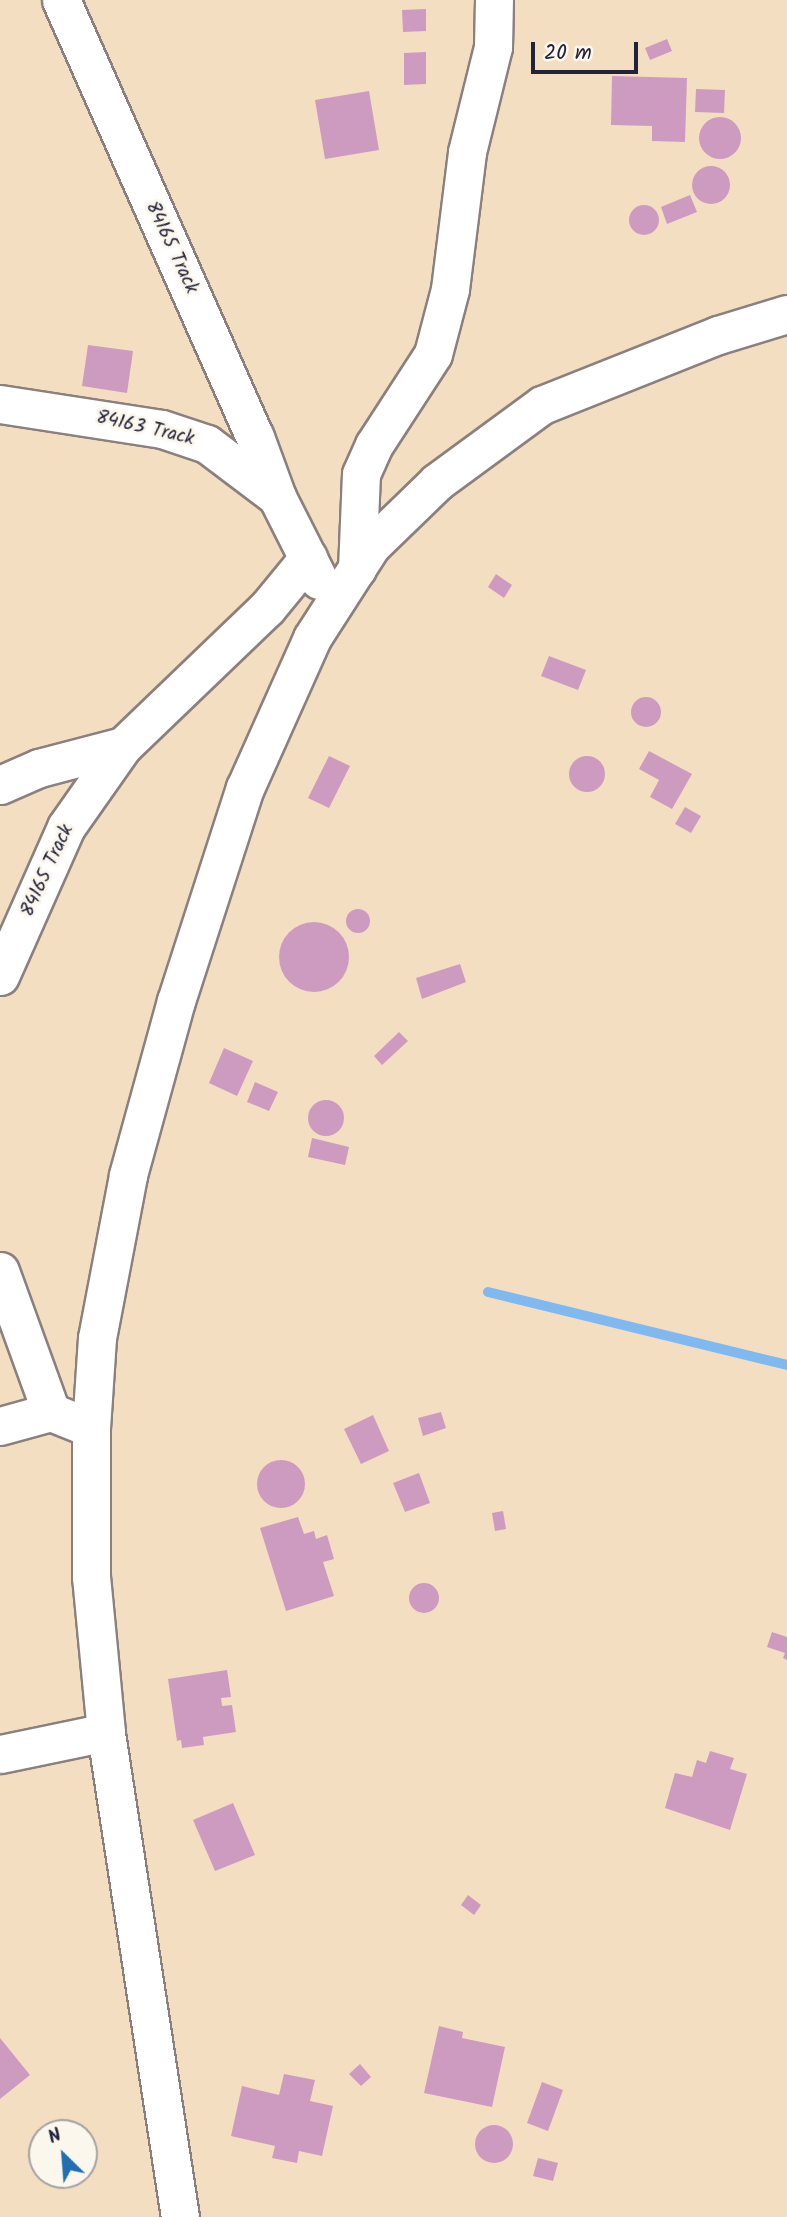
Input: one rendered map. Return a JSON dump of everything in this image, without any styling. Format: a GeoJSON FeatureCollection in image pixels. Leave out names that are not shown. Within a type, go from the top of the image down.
{"type":"FeatureCollection","features":[{"type":"Feature","properties":{"kind":"street","name":"84165 Track"},"geometry":{"type":"LineString","coordinates":[[61,0],[256,437],[277,497]]}},
{"type":"Feature","properties":{"kind":"street"},"geometry":{"type":"LineString","coordinates":[[356,569],[360,474],[374,445],[433,354],[450,289],[467,152],[493,47],[494,0]]}},
{"type":"Feature","properties":{"kind":"street"},"geometry":{"type":"LineString","coordinates":[[180,2217],[106,1732],[91,1577],[91,1428],[97,1338],[128,1175],[176,1001],[245,788],[312,638],[371,546],[437,482],[542,405],[718,335],[787,314]]}},
{"type":"Feature","properties":{"kind":"street","name":"84163 Track"},"geometry":{"type":"LineString","coordinates":[[0,404],[162,429],[207,444],[277,497],[332,606]]}},
{"type":"Feature","properties":{"kind":"street","name":"84165 Track"},"geometry":{"type":"LineString","coordinates":[[0,976],[66,827],[122,746],[267,608],[308,558]]}},
{"type":"Feature","properties":{"kind":"street"},"geometry":{"type":"LineString","coordinates":[[0,785],[39,768],[122,746]]}},
{"type":"Feature","properties":{"kind":"street"},"geometry":{"type":"LineString","coordinates":[[0,1271],[51,1412]]}},
{"type":"Feature","properties":{"kind":"street"},"geometry":{"type":"LineString","coordinates":[[0,1426],[51,1412],[91,1428]]}},
{"type":"Feature","properties":{"kind":"street"},"geometry":{"type":"LineString","coordinates":[[0,1754],[106,1732]]}},
{"type":"Feature","properties":{"kind":"building"},"geometry":{"type":"Polygon","coordinates":[[[426,9],[426,31],[403,32],[402,10],[426,9]]]}},
{"type":"Feature","properties":{"kind":"building"},"geometry":{"type":"Polygon","coordinates":[[[667,39],[672,51],[650,60],[645,48],[667,39]]]}},
{"type":"Feature","properties":{"kind":"building"},"geometry":{"type":"Polygon","coordinates":[[[426,52],[426,84],[404,85],[404,53],[426,52]]]}},
{"type":"Feature","properties":{"kind":"building"},"geometry":{"type":"Polygon","coordinates":[[[612,76],[687,78],[685,142],[652,141],[652,126],[611,125],[612,76]]]}},
{"type":"Feature","properties":{"kind":"building"},"geometry":{"type":"Polygon","coordinates":[[[696,89],[725,90],[724,113],[695,112],[696,89]]]}},
{"type":"Feature","properties":{"kind":"building"},"geometry":{"type":"Polygon","coordinates":[[[369,91],[379,150],[325,159],[315,100],[369,91]]]}},
{"type":"Feature","properties":{"kind":"building"},"geometry":{"type":"Polygon","coordinates":[[[720,117],[735,123],[741,138],[735,153],[720,159],[705,153],[699,138],[705,123],[720,117]]]}},
{"type":"Feature","properties":{"kind":"building"},"geometry":{"type":"Polygon","coordinates":[[[711,166],[725,171],[730,185],[725,199],[711,204],[697,199],[692,185],[697,171],[711,166]]]}},
{"type":"Feature","properties":{"kind":"building"},"geometry":{"type":"Polygon","coordinates":[[[690,195],[697,212],[667,224],[661,207],[690,195]]]}},
{"type":"Feature","properties":{"kind":"building"},"geometry":{"type":"Polygon","coordinates":[[[644,205],[655,209],[659,220],[655,231],[644,235],[633,231],[629,220],[633,209],[644,205]]]}},
{"type":"Feature","properties":{"kind":"building"},"geometry":{"type":"Polygon","coordinates":[[[88,345],[133,351],[127,393],[82,386],[88,345]]]}},
{"type":"Feature","properties":{"kind":"building"},"geometry":{"type":"Polygon","coordinates":[[[496,574],[512,585],[504,598],[488,587],[496,574]]]}},
{"type":"Feature","properties":{"kind":"building"},"geometry":{"type":"Polygon","coordinates":[[[549,656],[586,670],[578,690],[541,676],[549,656]]]}},
{"type":"Feature","properties":{"kind":"building"},"geometry":{"type":"Polygon","coordinates":[[[646,697],[657,701],[661,712],[657,723],[646,727],[635,723],[631,712],[635,701],[646,697]]]}},
{"type":"Feature","properties":{"kind":"building"},"geometry":{"type":"Polygon","coordinates":[[[649,751],[692,774],[672,809],[650,797],[659,780],[639,769],[649,751]]]}},
{"type":"Feature","properties":{"kind":"building"},"geometry":{"type":"Polygon","coordinates":[[[329,756],[350,766],[329,808],[308,798],[329,756]]]}},
{"type":"Feature","properties":{"kind":"building"},"geometry":{"type":"Polygon","coordinates":[[[587,756],[600,761],[605,774],[600,787],[587,792],[574,787],[569,774],[574,761],[587,756]]]}},
{"type":"Feature","properties":{"kind":"building"},"geometry":{"type":"Polygon","coordinates":[[[685,807],[701,816],[691,833],[675,824],[685,807]]]}},
{"type":"Feature","properties":{"kind":"building"},"geometry":{"type":"Polygon","coordinates":[[[353,909],[363,909],[370,916],[370,926],[363,933],[353,933],[346,926],[346,916],[353,909]]]}},
{"type":"Feature","properties":{"kind":"building"},"geometry":{"type":"Polygon","coordinates":[[[314,922],[339,932],[349,957],[339,982],[314,992],[289,982],[279,957],[289,932],[314,922]]]}},
{"type":"Feature","properties":{"kind":"building"},"geometry":{"type":"Polygon","coordinates":[[[460,964],[466,982],[422,999],[416,978],[460,964]]]}},
{"type":"Feature","properties":{"kind":"building"},"geometry":{"type":"Polygon","coordinates":[[[399,1032],[408,1041],[382,1065],[374,1056],[399,1032]]]}},
{"type":"Feature","properties":{"kind":"building"},"geometry":{"type":"Polygon","coordinates":[[[224,1048],[253,1061],[237,1096],[209,1083],[224,1048]]]}},
{"type":"Feature","properties":{"kind":"building"},"geometry":{"type":"Polygon","coordinates":[[[255,1082],[278,1092],[269,1111],[247,1102],[255,1082]]]}},
{"type":"Feature","properties":{"kind":"building"},"geometry":{"type":"Polygon","coordinates":[[[326,1100],[339,1105],[344,1118],[339,1131],[326,1136],[313,1131],[308,1118],[313,1105],[326,1100]]]}},
{"type":"Feature","properties":{"kind":"building"},"geometry":{"type":"Polygon","coordinates":[[[312,1138],[349,1147],[345,1165],[308,1157],[312,1138]]]}},
{"type":"Feature","properties":{"kind":"building"},"geometry":{"type":"Polygon","coordinates":[[[441,1412],[446,1428],[423,1436],[418,1418],[441,1412]]]}},
{"type":"Feature","properties":{"kind":"building"},"geometry":{"type":"Polygon","coordinates":[[[373,1415],[389,1451],[361,1464],[344,1429],[373,1415]]]}},
{"type":"Feature","properties":{"kind":"building"},"geometry":{"type":"Polygon","coordinates":[[[281,1460],[298,1467],[305,1484],[298,1501],[281,1508],[264,1501],[257,1484],[264,1467],[281,1460]]]}},
{"type":"Feature","properties":{"kind":"building"},"geometry":{"type":"Polygon","coordinates":[[[419,1473],[430,1503],[405,1512],[393,1483],[419,1473]]]}},
{"type":"Feature","properties":{"kind":"building"},"geometry":{"type":"Polygon","coordinates":[[[503,1511],[506,1529],[495,1531],[492,1513],[503,1511]]]}},
{"type":"Feature","properties":{"kind":"building"},"geometry":{"type":"Polygon","coordinates":[[[298,1517],[304,1534],[314,1531],[316,1539],[327,1535],[334,1559],[323,1562],[334,1596],[286,1611],[260,1528],[298,1517]]]}},
{"type":"Feature","properties":{"kind":"building"},"geometry":{"type":"Polygon","coordinates":[[[424,1583],[435,1587],[439,1598],[435,1609],[424,1613],[413,1609],[409,1598],[413,1587],[424,1583]]]}},
{"type":"Feature","properties":{"kind":"building"},"geometry":{"type":"Polygon","coordinates":[[[772,1632],[787,1637],[787,1660],[783,1658],[785,1653],[767,1647],[772,1632]]]}},
{"type":"Feature","properties":{"kind":"building"},"geometry":{"type":"Polygon","coordinates":[[[227,1670],[231,1697],[221,1698],[222,1706],[232,1705],[236,1732],[203,1737],[204,1745],[182,1748],[181,1740],[177,1741],[168,1679],[227,1670]]]}},
{"type":"Feature","properties":{"kind":"building"},"geometry":{"type":"Polygon","coordinates":[[[710,1751],[734,1758],[730,1769],[747,1774],[730,1830],[665,1808],[675,1773],[692,1777],[697,1760],[706,1763],[710,1751]]]}},
{"type":"Feature","properties":{"kind":"building"},"geometry":{"type":"Polygon","coordinates":[[[233,1803],[255,1855],[215,1871],[193,1820],[233,1803]]]}},
{"type":"Feature","properties":{"kind":"building"},"geometry":{"type":"Polygon","coordinates":[[[468,1895],[481,1905],[474,1915],[461,1905],[468,1895]]]}},
{"type":"Feature","properties":{"kind":"building"},"geometry":{"type":"Polygon","coordinates":[[[439,2026],[463,2032],[462,2038],[505,2047],[492,2107],[424,2093],[439,2026]]]}},
{"type":"Feature","properties":{"kind":"building"},"geometry":{"type":"Polygon","coordinates":[[[0,2038],[30,2075],[0,2099],[0,2038]]]}},
{"type":"Feature","properties":{"kind":"building"},"geometry":{"type":"Polygon","coordinates":[[[360,2064],[371,2077],[361,2086],[349,2074],[360,2064]]]}},
{"type":"Feature","properties":{"kind":"building"},"geometry":{"type":"Polygon","coordinates":[[[284,2074],[315,2080],[310,2101],[333,2106],[322,2156],[299,2151],[297,2163],[272,2158],[275,2146],[231,2136],[242,2086],[279,2095],[284,2074]]]}},
{"type":"Feature","properties":{"kind":"building"},"geometry":{"type":"Polygon","coordinates":[[[542,2082],[563,2090],[548,2131],[527,2123],[542,2082]]]}},
{"type":"Feature","properties":{"kind":"building"},"geometry":{"type":"Polygon","coordinates":[[[494,2125],[507,2131],[513,2144],[507,2157],[494,2163],[481,2157],[475,2144],[481,2131],[494,2125]]]}},
{"type":"Feature","properties":{"kind":"building"},"geometry":{"type":"Polygon","coordinates":[[[538,2158],[558,2163],[553,2181],[533,2176],[538,2158]]]}},
{"type":"Feature","properties":{"kind":"waterway"},"geometry":{"type":"LineString","coordinates":[[488,1292],[787,1365]]}}]}
